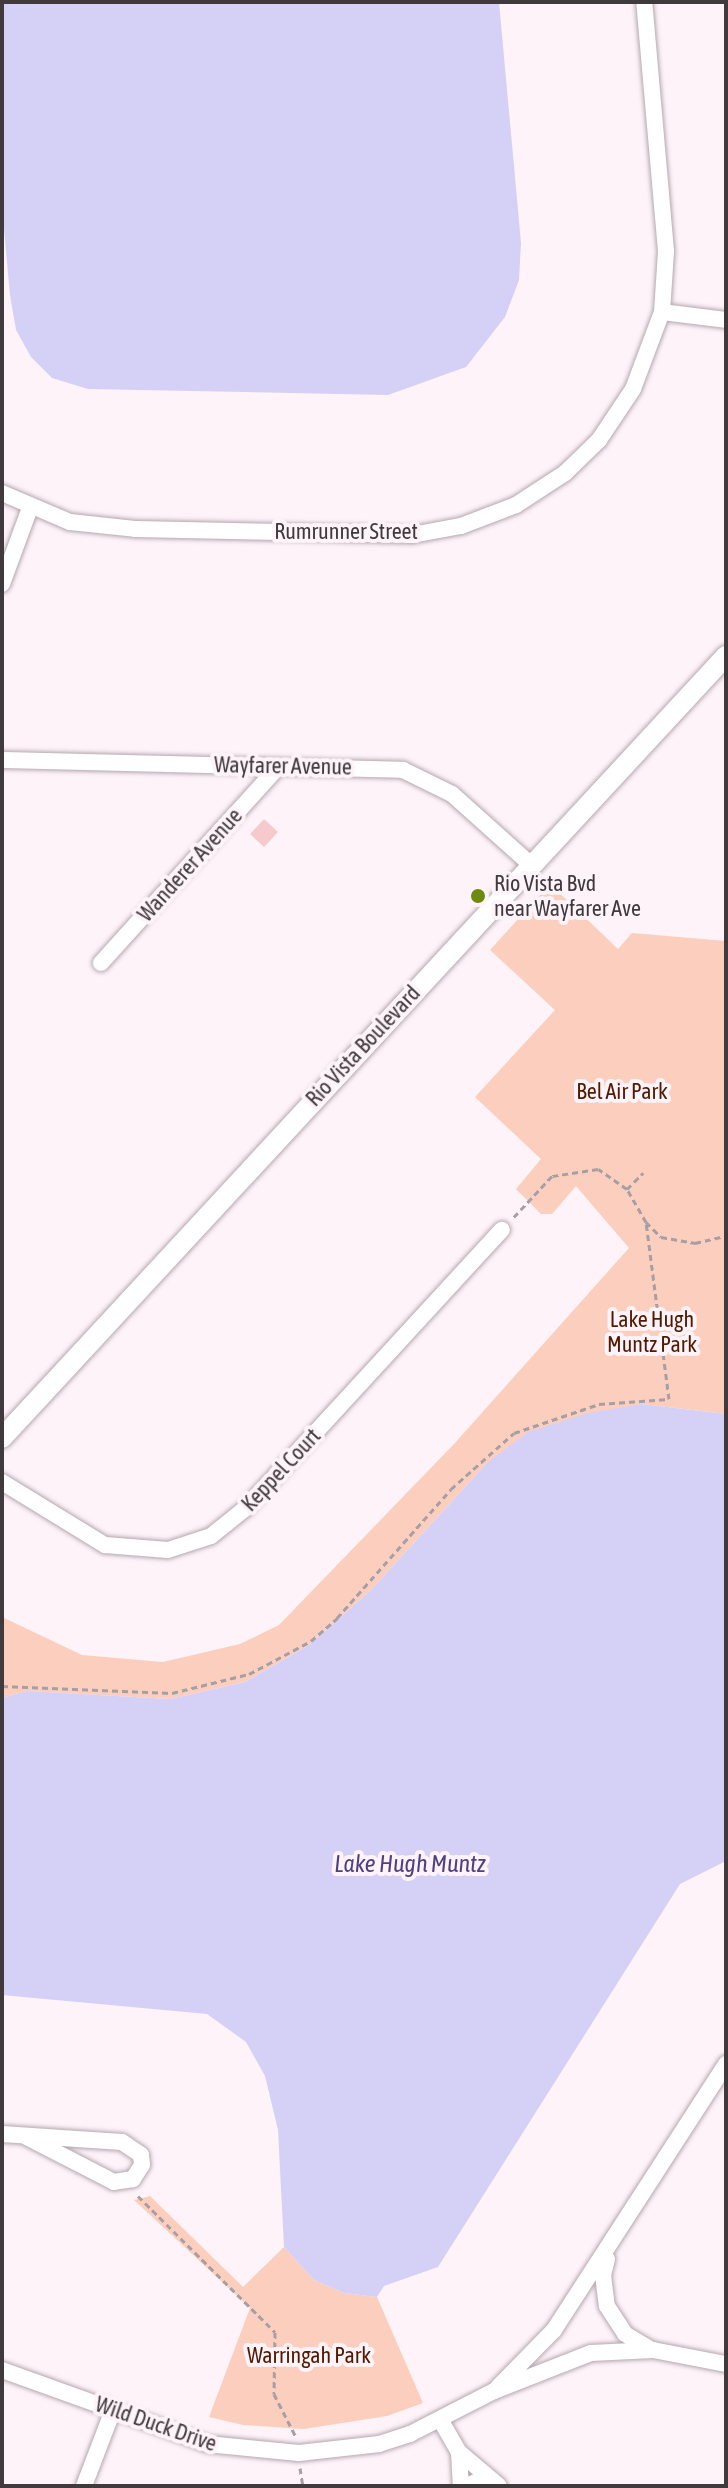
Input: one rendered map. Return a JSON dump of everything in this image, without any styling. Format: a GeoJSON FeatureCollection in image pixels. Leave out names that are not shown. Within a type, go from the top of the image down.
{"type":"FeatureCollection","features":[{"type":"Feature","properties":{"kind":"street","name":"Rumrunner Street"},"geometry":{"type":"LineString","coordinates":[[2,493],[30,508],[70,522],[135,529],[412,535],[461,526],[516,505],[565,473],[599,440],[633,389],[662,312],[666,251],[644,2]]}},
{"type":"Feature","properties":{"kind":"street"},"geometry":{"type":"LineString","coordinates":[[662,312],[726,320]]}},
{"type":"Feature","properties":{"kind":"street"},"geometry":{"type":"LineString","coordinates":[[2,584],[30,508]]}},
{"type":"Feature","properties":{"kind":"street","name":"Rio Vista Boulevard"},"geometry":{"type":"LineString","coordinates":[[2,1438],[531,865],[725,661]]}},
{"type":"Feature","properties":{"kind":"street","name":"Wayfarer Avenue"},"geometry":{"type":"LineString","coordinates":[[2,760],[377,767],[424,776],[452,794],[531,865]]}},
{"type":"Feature","properties":{"kind":"street","name":"Wanderer Avenue"},"geometry":{"type":"LineString","coordinates":[[101,963],[278,767]]}},
{"type":"Feature","properties":{"kind":"street","name":"Keppel Court"},"geometry":{"type":"LineString","coordinates":[[2,1482],[105,1545],[168,1550],[211,1536],[246,1508],[502,1230]]}},
{"type":"Feature","properties":{"kind":"street","name":"Wild Duck Drive"},"geometry":{"type":"LineString","coordinates":[[494,2391],[540,2348],[610,2248],[726,2064]]}},
{"type":"Feature","properties":{"kind":"street"},"geometry":{"type":"LineString","coordinates":[[2,2134],[134,2147],[142,2165],[133,2179],[122,2184],[27,2137]]}},
{"type":"Feature","properties":{"kind":"street","name":"Wild Duck Drive"},"geometry":{"type":"LineString","coordinates":[[610,2248],[603,2275],[607,2306],[625,2334],[653,2350]]}},
{"type":"Feature","properties":{"kind":"street","name":"Wild Duck Drive"},"geometry":{"type":"LineString","coordinates":[[2,2370],[207,2444],[299,2453],[379,2444],[441,2421],[494,2391],[591,2353],[653,2350],[726,2364]]}},
{"type":"Feature","properties":{"kind":"street"},"geometry":{"type":"LineString","coordinates":[[84,2486],[113,2410]]}},
{"type":"Feature","properties":{"kind":"street"},"geometry":{"type":"LineString","coordinates":[[441,2421],[459,2452],[499,2486]]}},
{"type":"Feature","properties":{"kind":"street"},"geometry":{"type":"LineString","coordinates":[[459,2452],[461,2486]]}},
{"type":"Feature","properties":{"kind":"street"},"geometry":{"type":"LineString","coordinates":[[467,2486],[482,2479],[499,2486]]}},
{"type":"Feature","properties":{"kind":"path"},"geometry":{"type":"LineString","coordinates":[[502,1230],[552,1176],[598,1169],[627,1189],[646,1222],[661,1237],[695,1243],[726,1236]]}},
{"type":"Feature","properties":{"kind":"path"},"geometry":{"type":"LineString","coordinates":[[627,1189],[643,1173]]}},
{"type":"Feature","properties":{"kind":"path"},"geometry":{"type":"LineString","coordinates":[[646,1222],[669,1399],[673,1407]]}},
{"type":"Feature","properties":{"kind":"path"},"geometry":{"type":"LineString","coordinates":[[2,1686],[172,1693],[249,1674],[311,1641],[337,1618],[451,1489],[514,1433],[599,1404],[669,1399]]}},
{"type":"Feature","properties":{"kind":"path"},"geometry":{"type":"LineString","coordinates":[[122,2184],[275,2332],[274,2394],[293,2429],[299,2453]]}},
{"type":"Feature","properties":{"kind":"green space"},"geometry":{"type":"Polygon","coordinates":[[[550,884],[618,949],[632,933],[726,941],[726,1414],[642,1404],[487,1463],[370,1591],[309,1645],[245,1682],[170,1699],[27,1691],[2,1698],[2,1617],[82,1655],[163,1662],[240,1644],[279,1625],[455,1443],[629,1248],[576,1186],[552,1214],[541,1214],[516,1189],[541,1159],[475,1097],[555,1010],[490,950],[550,884]]]}},
{"type":"Feature","properties":{"kind":"green space","name":"Warringah Park"},"geometry":{"type":"Polygon","coordinates":[[[150,2196],[243,2287],[284,2247],[314,2280],[344,2293],[377,2297],[423,2403],[387,2416],[304,2429],[243,2425],[209,2417],[250,2308],[134,2200],[150,2196]]]}},
{"type":"Feature","properties":{"kind":"water"},"geometry":{"type":"Polygon","coordinates":[[[2,2],[499,2],[521,243],[519,280],[505,317],[466,367],[388,395],[88,389],[52,378],[31,357],[16,330],[10,295],[2,207],[2,2]]]}},
{"type":"Feature","properties":{"kind":"water","name":"Lake Hugh Muntz"},"geometry":{"type":"Polygon","coordinates":[[[642,1404],[726,1414],[726,1861],[680,1884],[438,2267],[384,2286],[377,2297],[344,2293],[314,2280],[284,2247],[278,2130],[265,2076],[246,2042],[207,2014],[2,1995],[2,1698],[27,1691],[170,1699],[245,1682],[309,1645],[370,1591],[487,1463],[528,1432],[588,1413],[642,1404]]]}},
{"type":"Feature","properties":{"kind":"building"},"geometry":{"type":"Polygon","coordinates":[[[264,819],[278,832],[264,847],[250,834],[264,819]]]}},
{"type":"Feature","properties":{"kind":"place","name":"Rio Vista Bvd near Wayfarer Ave"},"geometry":{"type":"Point","coordinates":[478,896]}},
{"type":"Feature","properties":{"kind":"park label","name":"Bel Air Park"},"geometry":{"type":"Point","coordinates":[622,1092]}},
{"type":"Feature","properties":{"kind":"park label","name":"Lake Hugh Muntz Park"},"geometry":{"type":"Point","coordinates":[652,1332]}}]}
